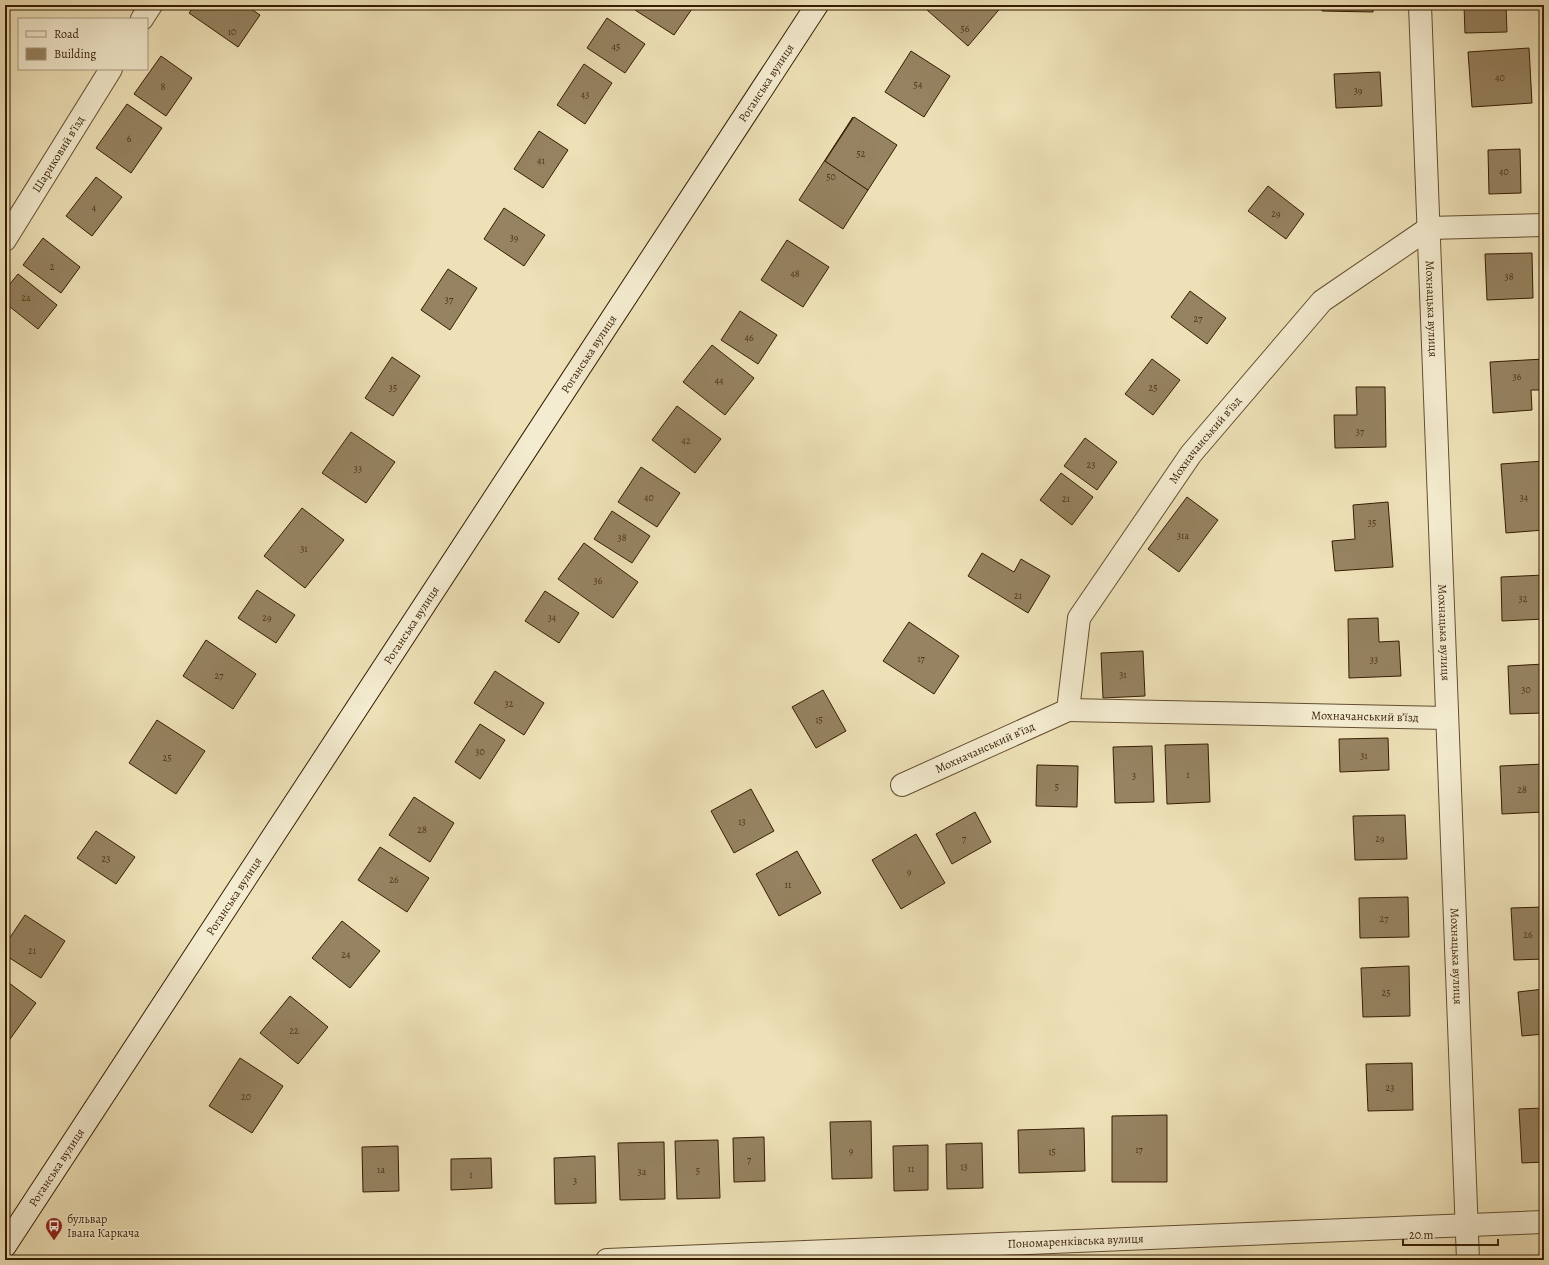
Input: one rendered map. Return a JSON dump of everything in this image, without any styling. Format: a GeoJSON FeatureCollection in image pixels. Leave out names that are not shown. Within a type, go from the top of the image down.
{"type":"FeatureCollection","features":[{"type":"Feature","properties":{"kind":"street"},"geometry":{"type":"LineString","coordinates":[[143,18],[151,5]]}},
{"type":"Feature","properties":{"kind":"street","name":"Роганська вулиця"},"geometry":{"type":"LineString","coordinates":[[5,1246],[817,5]]}},
{"type":"Feature","properties":{"kind":"street","name":"Мохнацька вулиця"},"geometry":{"type":"LineString","coordinates":[[1420,5],[1446,718],[1468,1260]]}},
{"type":"Feature","properties":{"kind":"street","name":"Шариковий в’їзд"},"geometry":{"type":"LineString","coordinates":[[5,240],[110,70]]}},
{"type":"Feature","properties":{"kind":"street"},"geometry":{"type":"LineString","coordinates":[[1429,228],[1544,225]]}},
{"type":"Feature","properties":{"kind":"street","name":"Мохначанський в’їзд"},"geometry":{"type":"LineString","coordinates":[[1068,710],[1079,618],[1191,454],[1322,301],[1429,228]]}},
{"type":"Feature","properties":{"kind":"street","name":"Мохначанський в’їзд"},"geometry":{"type":"LineString","coordinates":[[902,785],[1068,710],[1446,718]]}},
{"type":"Feature","properties":{"kind":"street","name":"Пономаренківська вулиця"},"geometry":{"type":"LineString","coordinates":[[607,1260],[1544,1222]]}},
{"type":"Feature","properties":{"kind":"building"},"geometry":{"type":"Polygon","coordinates":[[[195,5],[245,5],[260,15],[238,47],[189,13],[195,5]]]}},
{"type":"Feature","properties":{"kind":"building"},"geometry":{"type":"Polygon","coordinates":[[[639,5],[694,6],[674,35],[635,10],[639,5]]]}},
{"type":"Feature","properties":{"kind":"building"},"geometry":{"type":"Polygon","coordinates":[[[932,5],[1003,5],[968,46],[927,10],[932,5]]]}},
{"type":"Feature","properties":{"kind":"building"},"geometry":{"type":"Polygon","coordinates":[[[1322,5],[1373,5],[1373,12],[1322,11],[1322,5]]]}},
{"type":"Feature","properties":{"kind":"building"},"geometry":{"type":"Polygon","coordinates":[[[1464,5],[1506,5],[1507,32],[1465,33],[1464,5]]]}},
{"type":"Feature","properties":{"kind":"building"},"geometry":{"type":"Polygon","coordinates":[[[607,18],[645,44],[625,73],[587,48],[607,18]]]}},
{"type":"Feature","properties":{"kind":"building"},"geometry":{"type":"Polygon","coordinates":[[[1529,48],[1532,103],[1472,107],[1468,52],[1529,48]]]}},
{"type":"Feature","properties":{"kind":"building"},"geometry":{"type":"Polygon","coordinates":[[[911,51],[950,76],[924,117],[885,92],[911,51]]]}},
{"type":"Feature","properties":{"kind":"building"},"geometry":{"type":"Polygon","coordinates":[[[161,56],[192,78],[166,116],[134,94],[161,56]]]}},
{"type":"Feature","properties":{"kind":"building"},"geometry":{"type":"Polygon","coordinates":[[[584,64],[612,83],[585,124],[557,105],[584,64]]]}},
{"type":"Feature","properties":{"kind":"building"},"geometry":{"type":"Polygon","coordinates":[[[1380,72],[1382,106],[1336,108],[1334,74],[1380,72]]]}},
{"type":"Feature","properties":{"kind":"building"},"geometry":{"type":"Polygon","coordinates":[[[127,104],[162,128],[131,173],[96,148],[127,104]]]}},
{"type":"Feature","properties":{"kind":"building"},"geometry":{"type":"Polygon","coordinates":[[[853,117],[825,161],[868,190],[843,229],[799,200],[853,117]]]}},
{"type":"Feature","properties":{"kind":"building"},"geometry":{"type":"Polygon","coordinates":[[[854,117],[897,145],[868,190],[825,161],[854,117]]]}},
{"type":"Feature","properties":{"kind":"building"},"geometry":{"type":"Polygon","coordinates":[[[539,131],[568,150],[543,188],[514,169],[539,131]]]}},
{"type":"Feature","properties":{"kind":"building"},"geometry":{"type":"Polygon","coordinates":[[[1520,149],[1521,193],[1489,194],[1488,150],[1520,149]]]}},
{"type":"Feature","properties":{"kind":"building"},"geometry":{"type":"Polygon","coordinates":[[[96,177],[122,197],[92,236],[66,216],[96,177]]]}},
{"type":"Feature","properties":{"kind":"building"},"geometry":{"type":"Polygon","coordinates":[[[1268,186],[1304,214],[1286,239],[1248,211],[1268,186]]]}},
{"type":"Feature","properties":{"kind":"building"},"geometry":{"type":"Polygon","coordinates":[[[504,208],[545,235],[524,266],[484,239],[504,208]]]}},
{"type":"Feature","properties":{"kind":"building"},"geometry":{"type":"Polygon","coordinates":[[[43,238],[80,267],[61,293],[23,265],[43,238]]]}},
{"type":"Feature","properties":{"kind":"building"},"geometry":{"type":"Polygon","coordinates":[[[787,240],[829,267],[803,307],[761,280],[787,240]]]}},
{"type":"Feature","properties":{"kind":"building"},"geometry":{"type":"Polygon","coordinates":[[[1532,253],[1533,298],[1487,300],[1485,254],[1532,253]]]}},
{"type":"Feature","properties":{"kind":"building"},"geometry":{"type":"Polygon","coordinates":[[[448,269],[477,288],[450,330],[421,310],[448,269]]]}},
{"type":"Feature","properties":{"kind":"building"},"geometry":{"type":"Polygon","coordinates":[[[18,274],[57,305],[38,329],[5,303],[5,290],[18,274]]]}},
{"type":"Feature","properties":{"kind":"building"},"geometry":{"type":"Polygon","coordinates":[[[1190,291],[1226,318],[1207,344],[1171,317],[1190,291]]]}},
{"type":"Feature","properties":{"kind":"building"},"geometry":{"type":"Polygon","coordinates":[[[740,311],[777,335],[758,364],[721,340],[740,311]]]}},
{"type":"Feature","properties":{"kind":"building"},"geometry":{"type":"Polygon","coordinates":[[[712,345],[754,378],[725,415],[683,382],[712,345]]]}},
{"type":"Feature","properties":{"kind":"building"},"geometry":{"type":"Polygon","coordinates":[[[392,357],[420,376],[393,416],[365,398],[392,357]]]}},
{"type":"Feature","properties":{"kind":"building"},"geometry":{"type":"Polygon","coordinates":[[[1152,359],[1180,380],[1153,415],[1125,394],[1152,359]]]}},
{"type":"Feature","properties":{"kind":"building"},"geometry":{"type":"Polygon","coordinates":[[[1544,359],[1544,390],[1531,390],[1532,410],[1493,413],[1490,362],[1544,359]]]}},
{"type":"Feature","properties":{"kind":"building"},"geometry":{"type":"Polygon","coordinates":[[[1356,387],[1385,387],[1386,447],[1335,448],[1334,415],[1357,415],[1356,387]]]}},
{"type":"Feature","properties":{"kind":"building"},"geometry":{"type":"Polygon","coordinates":[[[677,406],[721,439],[695,473],[652,440],[677,406]]]}},
{"type":"Feature","properties":{"kind":"building"},"geometry":{"type":"Polygon","coordinates":[[[351,432],[395,462],[366,503],[322,473],[351,432]]]}},
{"type":"Feature","properties":{"kind":"building"},"geometry":{"type":"Polygon","coordinates":[[[1085,438],[1117,462],[1097,490],[1064,466],[1085,438]]]}},
{"type":"Feature","properties":{"kind":"building"},"geometry":{"type":"Polygon","coordinates":[[[1544,461],[1544,530],[1506,533],[1501,464],[1544,461]]]}},
{"type":"Feature","properties":{"kind":"building"},"geometry":{"type":"Polygon","coordinates":[[[641,467],[680,493],[657,527],[618,502],[641,467]]]}},
{"type":"Feature","properties":{"kind":"building"},"geometry":{"type":"Polygon","coordinates":[[[1061,473],[1093,497],[1072,525],[1040,500],[1061,473]]]}},
{"type":"Feature","properties":{"kind":"building"},"geometry":{"type":"Polygon","coordinates":[[[1187,497],[1218,520],[1179,572],[1148,549],[1187,497]]]}},
{"type":"Feature","properties":{"kind":"building"},"geometry":{"type":"Polygon","coordinates":[[[1388,502],[1393,567],[1335,571],[1332,541],[1355,539],[1353,505],[1388,502]]]}},
{"type":"Feature","properties":{"kind":"building"},"geometry":{"type":"Polygon","coordinates":[[[302,508],[344,540],[305,588],[264,556],[302,508]]]}},
{"type":"Feature","properties":{"kind":"building"},"geometry":{"type":"Polygon","coordinates":[[[612,511],[650,536],[632,563],[594,539],[612,511]]]}},
{"type":"Feature","properties":{"kind":"building"},"geometry":{"type":"Polygon","coordinates":[[[584,543],[638,582],[613,618],[558,579],[584,543]]]}},
{"type":"Feature","properties":{"kind":"building"},"geometry":{"type":"Polygon","coordinates":[[[982,553],[1014,572],[1021,559],[1050,576],[1028,613],[968,576],[982,553]]]}},
{"type":"Feature","properties":{"kind":"building"},"geometry":{"type":"Polygon","coordinates":[[[1544,575],[1544,619],[1502,621],[1501,577],[1544,575]]]}},
{"type":"Feature","properties":{"kind":"building"},"geometry":{"type":"Polygon","coordinates":[[[257,590],[295,615],[276,643],[238,618],[257,590]]]}},
{"type":"Feature","properties":{"kind":"building"},"geometry":{"type":"Polygon","coordinates":[[[545,591],[579,613],[559,643],[525,621],[545,591]]]}},
{"type":"Feature","properties":{"kind":"building"},"geometry":{"type":"Polygon","coordinates":[[[1378,618],[1379,642],[1399,641],[1401,676],[1349,678],[1348,619],[1378,618]]]}},
{"type":"Feature","properties":{"kind":"building"},"geometry":{"type":"Polygon","coordinates":[[[909,622],[959,656],[934,694],[883,661],[909,622]]]}},
{"type":"Feature","properties":{"kind":"building"},"geometry":{"type":"Polygon","coordinates":[[[206,640],[256,674],[233,709],[183,676],[206,640]]]}},
{"type":"Feature","properties":{"kind":"building"},"geometry":{"type":"Polygon","coordinates":[[[1143,651],[1145,696],[1103,698],[1101,653],[1143,651]]]}},
{"type":"Feature","properties":{"kind":"building"},"geometry":{"type":"Polygon","coordinates":[[[1544,664],[1544,713],[1510,714],[1508,666],[1544,664]]]}},
{"type":"Feature","properties":{"kind":"building"},"geometry":{"type":"Polygon","coordinates":[[[495,671],[544,703],[524,735],[474,703],[495,671]]]}},
{"type":"Feature","properties":{"kind":"building"},"geometry":{"type":"Polygon","coordinates":[[[823,690],[846,731],[816,748],[792,707],[823,690]]]}},
{"type":"Feature","properties":{"kind":"building"},"geometry":{"type":"Polygon","coordinates":[[[157,720],[205,751],[176,794],[129,763],[157,720]]]}},
{"type":"Feature","properties":{"kind":"building"},"geometry":{"type":"Polygon","coordinates":[[[480,724],[505,740],[480,779],[455,762],[480,724]]]}},
{"type":"Feature","properties":{"kind":"building"},"geometry":{"type":"Polygon","coordinates":[[[1388,738],[1389,770],[1340,772],[1339,739],[1388,738]]]}},
{"type":"Feature","properties":{"kind":"building"},"geometry":{"type":"Polygon","coordinates":[[[1208,744],[1210,802],[1167,804],[1165,745],[1208,744]]]}},
{"type":"Feature","properties":{"kind":"building"},"geometry":{"type":"Polygon","coordinates":[[[1152,746],[1154,802],[1115,803],[1113,747],[1152,746]]]}},
{"type":"Feature","properties":{"kind":"building"},"geometry":{"type":"Polygon","coordinates":[[[1544,764],[1544,812],[1502,814],[1500,766],[1544,764]]]}},
{"type":"Feature","properties":{"kind":"building"},"geometry":{"type":"Polygon","coordinates":[[[1037,765],[1078,766],[1077,807],[1036,806],[1037,765]]]}},
{"type":"Feature","properties":{"kind":"building"},"geometry":{"type":"Polygon","coordinates":[[[751,789],[774,831],[734,853],[711,811],[751,789]]]}},
{"type":"Feature","properties":{"kind":"building"},"geometry":{"type":"Polygon","coordinates":[[[414,797],[454,823],[430,862],[389,835],[414,797]]]}},
{"type":"Feature","properties":{"kind":"building"},"geometry":{"type":"Polygon","coordinates":[[[975,812],[991,842],[952,864],[936,834],[975,812]]]}},
{"type":"Feature","properties":{"kind":"building"},"geometry":{"type":"Polygon","coordinates":[[[1405,815],[1407,859],[1355,860],[1353,816],[1405,815]]]}},
{"type":"Feature","properties":{"kind":"building"},"geometry":{"type":"Polygon","coordinates":[[[96,831],[135,857],[116,884],[77,858],[96,831]]]}},
{"type":"Feature","properties":{"kind":"building"},"geometry":{"type":"Polygon","coordinates":[[[916,834],[945,883],[901,909],[872,860],[916,834]]]}},
{"type":"Feature","properties":{"kind":"building"},"geometry":{"type":"Polygon","coordinates":[[[380,847],[429,878],[407,912],[358,880],[380,847]]]}},
{"type":"Feature","properties":{"kind":"building"},"geometry":{"type":"Polygon","coordinates":[[[797,851],[821,893],[779,916],[756,874],[797,851]]]}},
{"type":"Feature","properties":{"kind":"building"},"geometry":{"type":"Polygon","coordinates":[[[1408,897],[1409,937],[1360,938],[1359,898],[1408,897]]]}},
{"type":"Feature","properties":{"kind":"building"},"geometry":{"type":"Polygon","coordinates":[[[1544,907],[1544,959],[1514,960],[1511,908],[1544,907]]]}},
{"type":"Feature","properties":{"kind":"building"},"geometry":{"type":"Polygon","coordinates":[[[25,915],[65,941],[41,978],[5,955],[5,945],[25,915]]]}},
{"type":"Feature","properties":{"kind":"building"},"geometry":{"type":"Polygon","coordinates":[[[342,921],[380,951],[350,988],[312,958],[342,921]]]}},
{"type":"Feature","properties":{"kind":"building"},"geometry":{"type":"Polygon","coordinates":[[[1409,966],[1410,1016],[1363,1017],[1361,968],[1409,966]]]}},
{"type":"Feature","properties":{"kind":"building"},"geometry":{"type":"Polygon","coordinates":[[[5,980],[36,1003],[5,1046],[5,980]]]}},
{"type":"Feature","properties":{"kind":"building"},"geometry":{"type":"Polygon","coordinates":[[[1544,989],[1544,1034],[1522,1036],[1518,992],[1544,989]]]}},
{"type":"Feature","properties":{"kind":"building"},"geometry":{"type":"Polygon","coordinates":[[[290,996],[328,1027],[298,1064],[260,1033],[290,996]]]}},
{"type":"Feature","properties":{"kind":"building"},"geometry":{"type":"Polygon","coordinates":[[[240,1058],[283,1086],[252,1133],[209,1106],[240,1058]]]}},
{"type":"Feature","properties":{"kind":"building"},"geometry":{"type":"Polygon","coordinates":[[[1412,1063],[1413,1110],[1368,1111],[1366,1064],[1412,1063]]]}},
{"type":"Feature","properties":{"kind":"building"},"geometry":{"type":"Polygon","coordinates":[[[1544,1108],[1544,1162],[1522,1163],[1519,1109],[1544,1108]]]}},
{"type":"Feature","properties":{"kind":"building"},"geometry":{"type":"Polygon","coordinates":[[[1167,1115],[1167,1182],[1112,1182],[1112,1116],[1167,1115]]]}},
{"type":"Feature","properties":{"kind":"building"},"geometry":{"type":"Polygon","coordinates":[[[871,1121],[872,1178],[832,1179],[830,1122],[871,1121]]]}},
{"type":"Feature","properties":{"kind":"building"},"geometry":{"type":"Polygon","coordinates":[[[1084,1128],[1085,1171],[1019,1173],[1018,1130],[1084,1128]]]}},
{"type":"Feature","properties":{"kind":"building"},"geometry":{"type":"Polygon","coordinates":[[[764,1137],[765,1181],[734,1182],[733,1138],[764,1137]]]}},
{"type":"Feature","properties":{"kind":"building"},"geometry":{"type":"Polygon","coordinates":[[[718,1140],[720,1198],[677,1199],[675,1141],[718,1140]]]}},
{"type":"Feature","properties":{"kind":"building"},"geometry":{"type":"Polygon","coordinates":[[[664,1142],[665,1199],[620,1200],[618,1143],[664,1142]]]}},
{"type":"Feature","properties":{"kind":"building"},"geometry":{"type":"Polygon","coordinates":[[[982,1143],[983,1188],[947,1189],[946,1144],[982,1143]]]}},
{"type":"Feature","properties":{"kind":"building"},"geometry":{"type":"Polygon","coordinates":[[[928,1145],[928,1190],[894,1191],[893,1146],[928,1145]]]}},
{"type":"Feature","properties":{"kind":"building"},"geometry":{"type":"Polygon","coordinates":[[[398,1146],[399,1191],[363,1192],[362,1147],[398,1146]]]}},
{"type":"Feature","properties":{"kind":"building"},"geometry":{"type":"Polygon","coordinates":[[[595,1156],[596,1203],[555,1204],[554,1158],[595,1156]]]}},
{"type":"Feature","properties":{"kind":"building"},"geometry":{"type":"Polygon","coordinates":[[[491,1158],[492,1188],[451,1190],[451,1159],[491,1158]]]}},
{"type":"Feature","properties":{"kind":"place","name":"бульвар Івана Каркача"},"geometry":{"type":"Point","coordinates":[54,1241]}}]}
